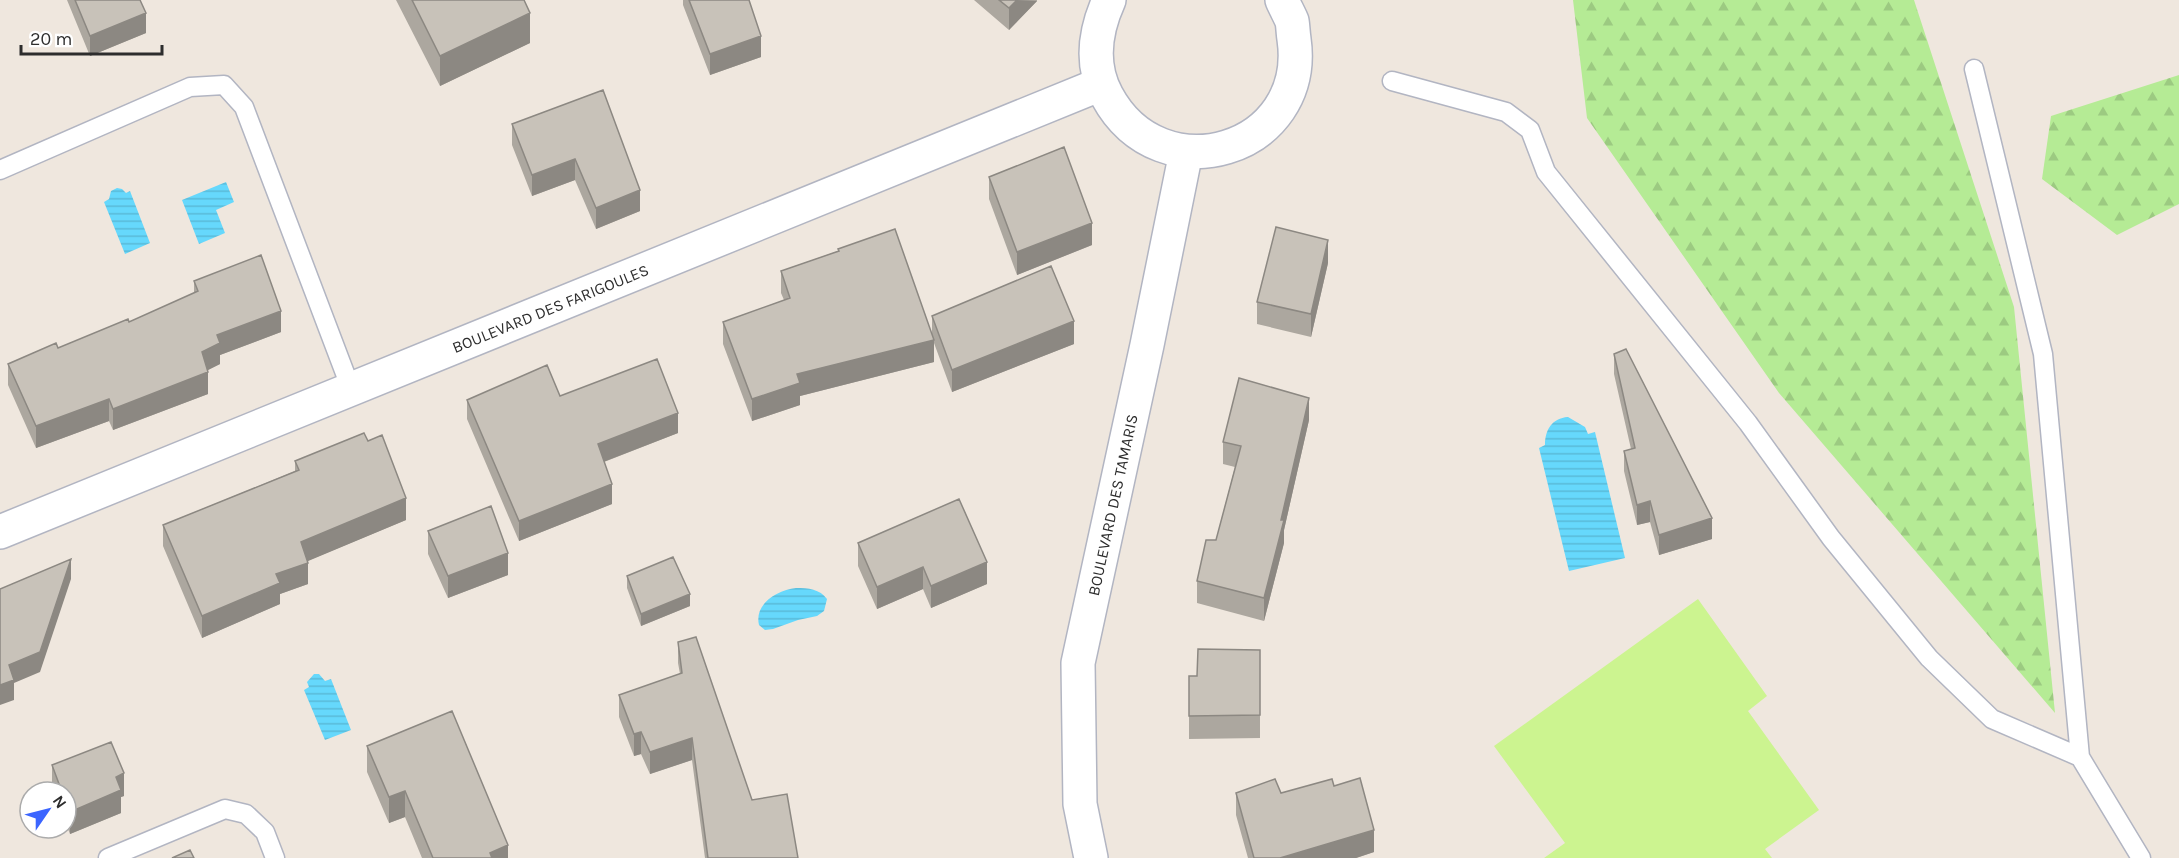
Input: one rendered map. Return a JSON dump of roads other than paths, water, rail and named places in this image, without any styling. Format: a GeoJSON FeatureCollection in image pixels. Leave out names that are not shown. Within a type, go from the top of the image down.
{"type":"FeatureCollection","features":[{"type":"Feature","properties":{"kind":"street"},"geometry":{"type":"LineString","coordinates":[[1109,0],[1100,20],[1095,49],[1101,84],[1116,114],[1134,131],[1154,143],[1185,152],[1206,153],[1223,149],[1239,141],[1267,123],[1282,107],[1291,86],[1297,57],[1292,21],[1282,0]]}},
{"type":"Feature","properties":{"kind":"street","name":"BOULEVARD DES FARIGOULES"},"geometry":{"type":"LineString","coordinates":[[0,532],[1101,84]]}},
{"type":"Feature","properties":{"kind":"street","name":"BOULEVARD DES TAMARIS"},"geometry":{"type":"LineString","coordinates":[[1091,858],[1080,804],[1078,663],[1149,333],[1185,152]]}},
{"type":"Feature","properties":{"kind":"lane"},"geometry":{"type":"LineString","coordinates":[[1974,69],[2043,354],[2080,758],[2141,858]]}},
{"type":"Feature","properties":{"kind":"lane"},"geometry":{"type":"LineString","coordinates":[[1392,81],[1506,112],[1530,130],[1546,172],[1748,423],[1831,538],[1929,658],[1992,719],[2080,758]]}},
{"type":"Feature","properties":{"kind":"lane"},"geometry":{"type":"LineString","coordinates":[[0,170],[190,87],[224,85],[244,107],[351,389]]}},
{"type":"Feature","properties":{"kind":"lane"},"geometry":{"type":"LineString","coordinates":[[108,858],[225,809],[246,814],[265,832],[275,858]]}},
{"type":"Feature","properties":{"kind":"water"},"geometry":{"type":"Polygon","coordinates":[[[226,182],[234,202],[216,210],[225,233],[199,244],[182,200],[226,182]]]}},
{"type":"Feature","properties":{"kind":"water"},"geometry":{"type":"Polygon","coordinates":[[[117,188],[126,193],[130,191],[150,243],[125,254],[104,202],[109,199],[111,191],[117,188]]]}},
{"type":"Feature","properties":{"kind":"water"},"geometry":{"type":"Polygon","coordinates":[[[1568,417],[1585,427],[1588,434],[1595,432],[1625,558],[1569,571],[1539,448],[1545,445],[1546,434],[1550,426],[1568,417]]]}},
{"type":"Feature","properties":{"kind":"water"},"geometry":{"type":"Polygon","coordinates":[[[796,588],[821,593],[827,599],[824,611],[817,616],[773,629],[765,630],[759,625],[760,611],[768,599],[796,588]]]}},
{"type":"Feature","properties":{"kind":"water"},"geometry":{"type":"Polygon","coordinates":[[[314,674],[319,674],[325,681],[331,679],[351,730],[325,740],[304,690],[309,687],[307,682],[314,674]]]}}]}
